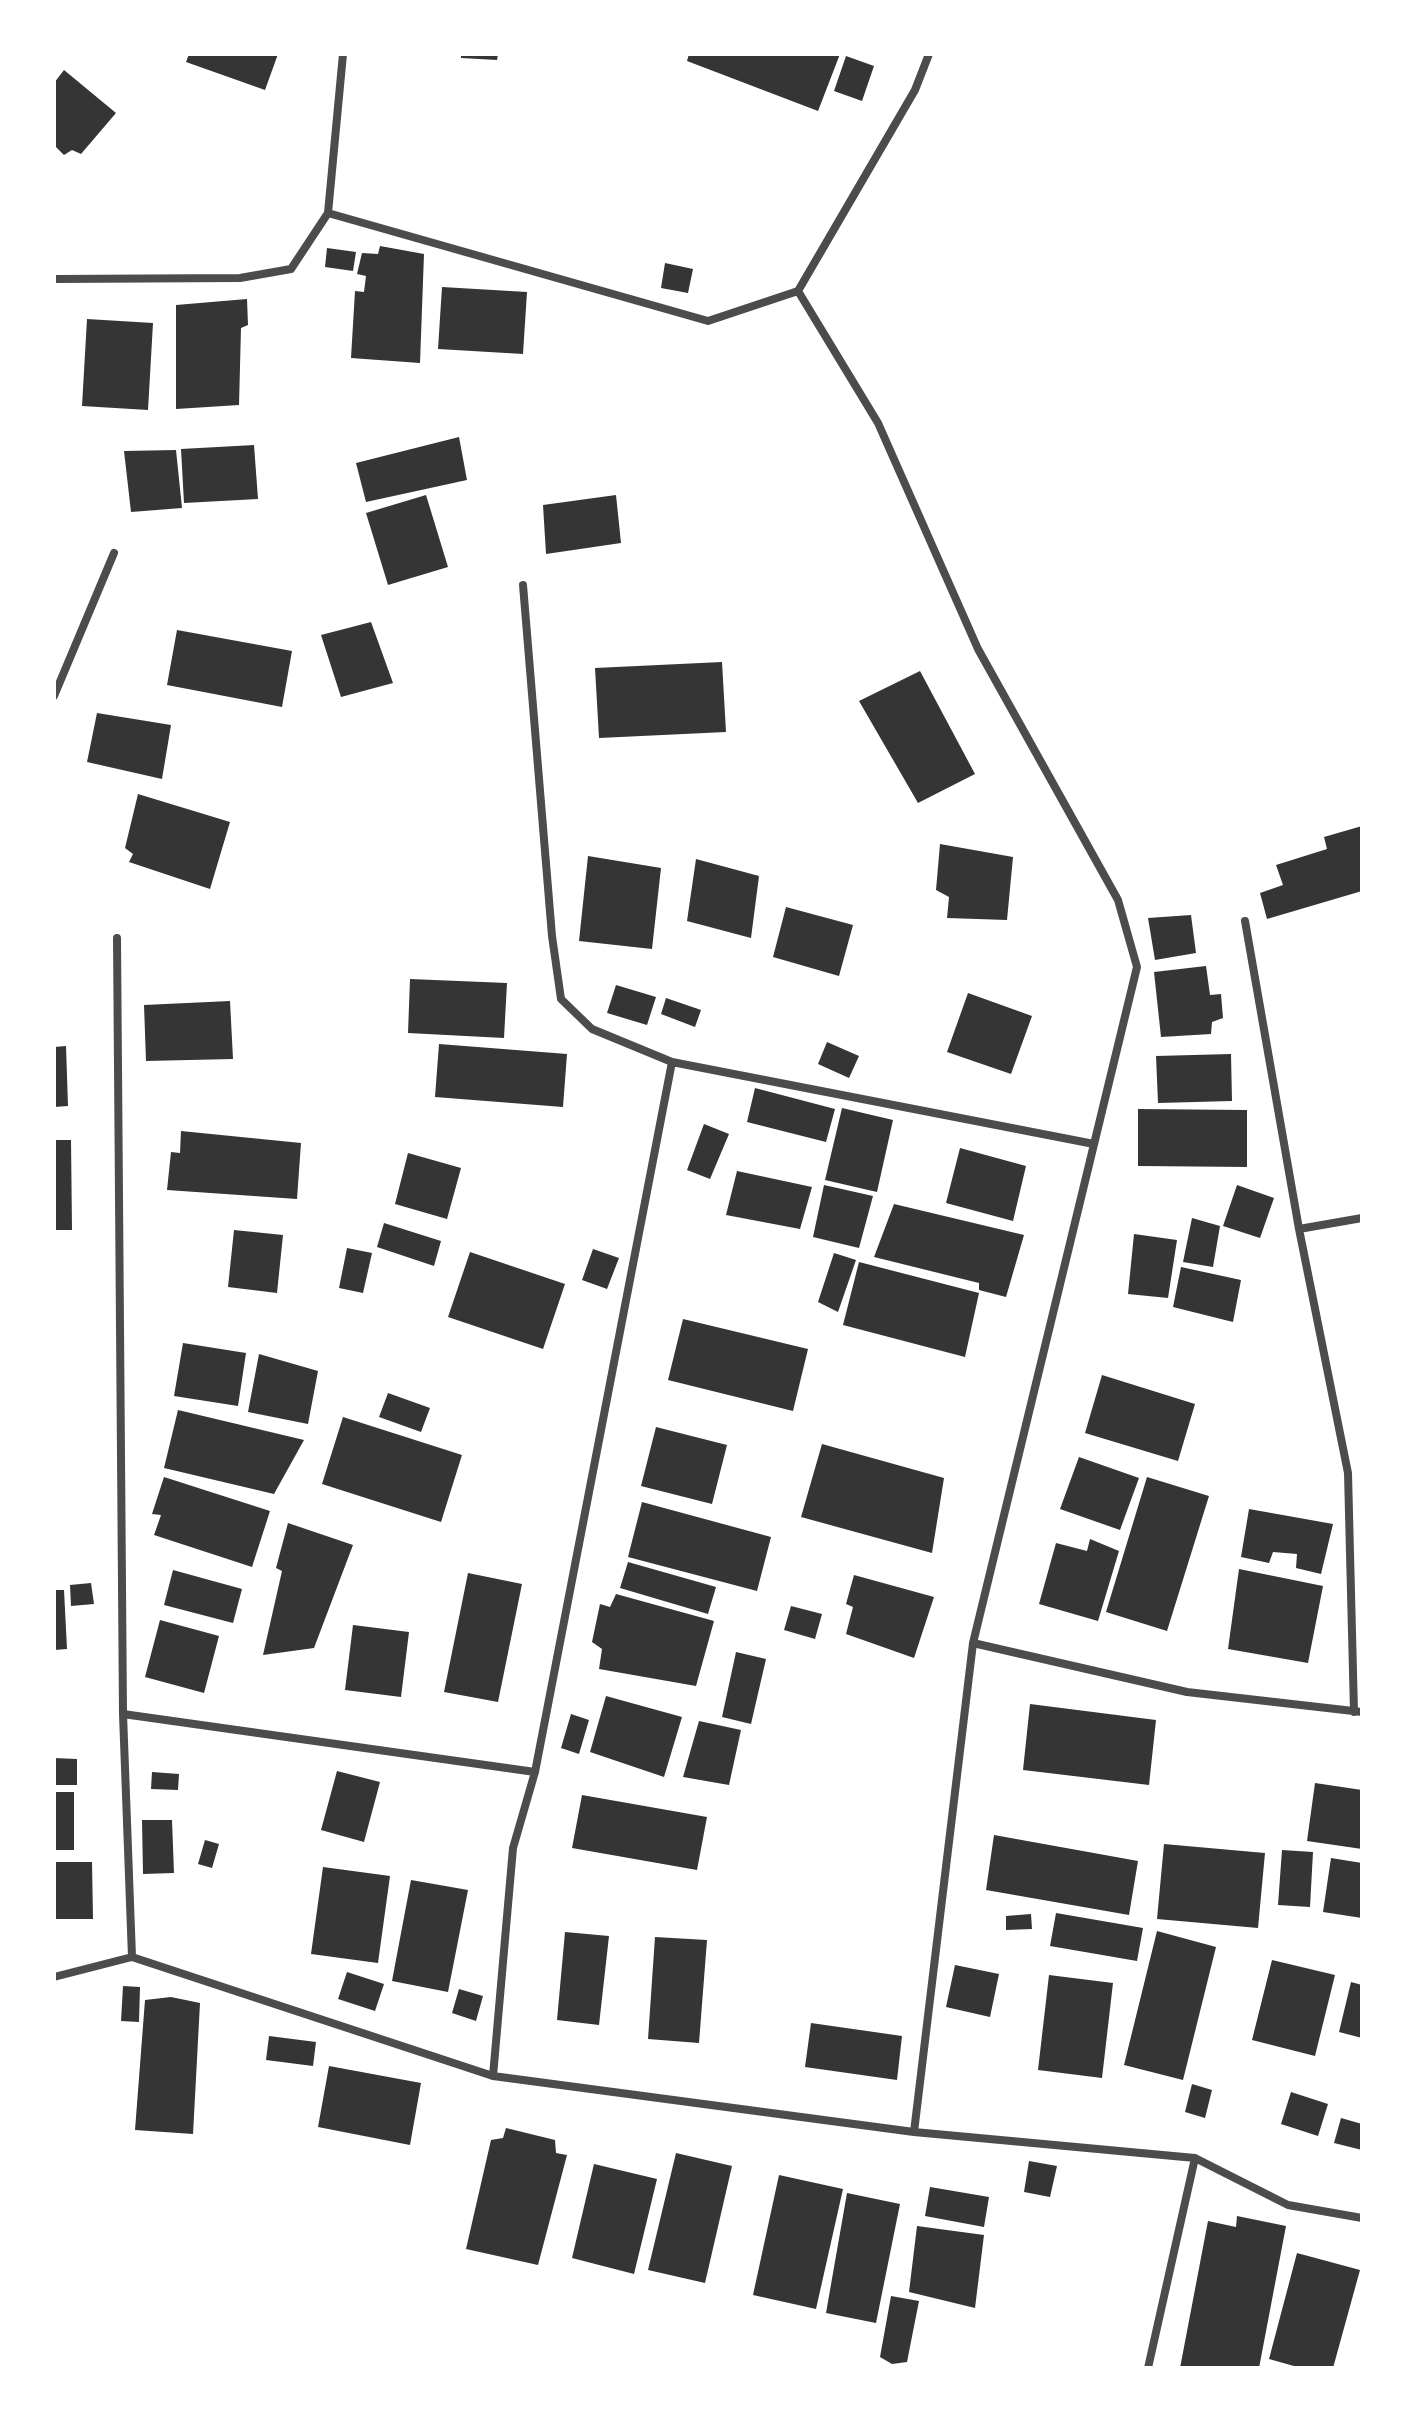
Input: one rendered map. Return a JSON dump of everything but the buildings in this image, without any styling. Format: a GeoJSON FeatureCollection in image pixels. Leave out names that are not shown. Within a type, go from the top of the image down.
{"type":"FeatureCollection","features":[{"type":"Feature","properties":{"kind":"street"},"geometry":{"type":"LineString","coordinates":[[54,279],[240,278],[291,269],[328,213],[343,54]]}},
{"type":"Feature","properties":{"kind":"street"},"geometry":{"type":"LineString","coordinates":[[328,213],[708,321],[798,291],[915,90],[929,54]]}},
{"type":"Feature","properties":{"kind":"street"},"geometry":{"type":"LineString","coordinates":[[798,291],[878,423],[978,649],[1118,900],[1137,967],[973,1643],[914,2132]]}},
{"type":"Feature","properties":{"kind":"street"},"geometry":{"type":"LineString","coordinates":[[54,696],[114,553]]}},
{"type":"Feature","properties":{"kind":"street"},"geometry":{"type":"LineString","coordinates":[[523,585],[552,936],[561,999],[592,1029],[672,1062],[1094,1144]]}},
{"type":"Feature","properties":{"kind":"street"},"geometry":{"type":"LineString","coordinates":[[973,1643],[1187,1692],[1358,1712],[1348,1473],[1299,1229],[1245,921]]}},
{"type":"Feature","properties":{"kind":"street"},"geometry":{"type":"LineString","coordinates":[[117,938],[123,1714],[132,1957]]}},
{"type":"Feature","properties":{"kind":"street"},"geometry":{"type":"LineString","coordinates":[[493,2076],[513,1848],[535,1772],[672,1062]]}},
{"type":"Feature","properties":{"kind":"street"},"geometry":{"type":"LineString","coordinates":[[1299,1229],[1362,1218]]}},
{"type":"Feature","properties":{"kind":"street"},"geometry":{"type":"LineString","coordinates":[[123,1714],[535,1772]]}},
{"type":"Feature","properties":{"kind":"street"},"geometry":{"type":"LineString","coordinates":[[54,1977],[132,1957],[493,2076],[914,2132],[1195,2158],[1288,2205],[1362,2218]]}},
{"type":"Feature","properties":{"kind":"street"},"geometry":{"type":"LineString","coordinates":[[1148,2368],[1195,2158]]}}]}
